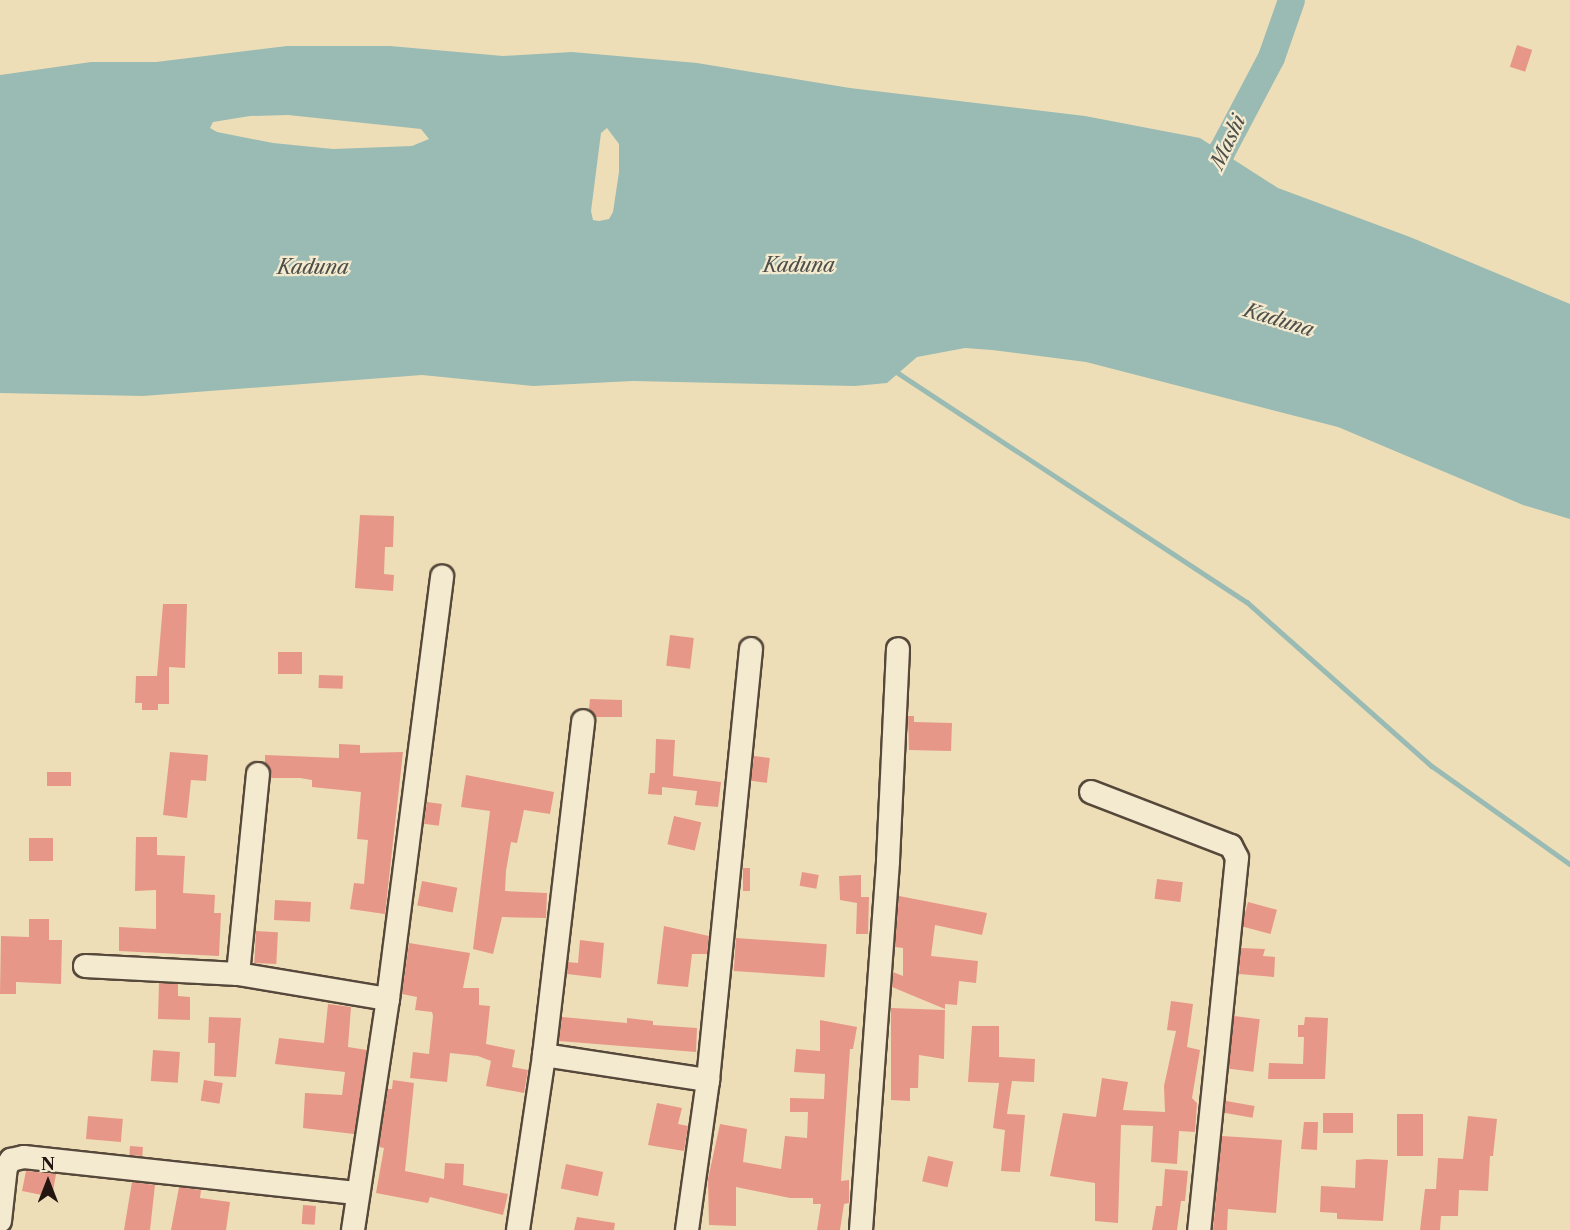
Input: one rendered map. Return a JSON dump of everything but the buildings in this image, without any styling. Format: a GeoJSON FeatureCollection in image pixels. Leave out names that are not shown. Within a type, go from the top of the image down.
{"type":"FeatureCollection","features":[{"type":"Feature","properties":{"kind":"street"},"geometry":{"type":"LineString","coordinates":[[353,1230],[388,999],[442,576]]}},
{"type":"Feature","properties":{"kind":"street"},"geometry":{"type":"LineString","coordinates":[[687,1230],[708,1080],[751,649]]}},
{"type":"Feature","properties":{"kind":"street"},"geometry":{"type":"LineString","coordinates":[[861,1230],[888,861],[898,649]]}},
{"type":"Feature","properties":{"kind":"street"},"geometry":{"type":"LineString","coordinates":[[518,1230],[544,1055],[583,721]]}},
{"type":"Feature","properties":{"kind":"street"},"geometry":{"type":"LineString","coordinates":[[238,974],[258,774]]}},
{"type":"Feature","properties":{"kind":"street"},"geometry":{"type":"LineString","coordinates":[[1090,792],[1231,846],[1237,858],[1198,1230]]}},
{"type":"Feature","properties":{"kind":"street"},"geometry":{"type":"LineString","coordinates":[[85,966],[238,974],[388,999]]}},
{"type":"Feature","properties":{"kind":"street"},"geometry":{"type":"LineString","coordinates":[[544,1055],[708,1080]]}},
{"type":"Feature","properties":{"kind":"street"},"geometry":{"type":"LineString","coordinates":[[0,1221],[6,1167],[11,1160],[24,1157],[358,1193]]}},
{"type":"Feature","properties":{"kind":"water","name":"Kaduna"},"geometry":{"type":"Polygon","coordinates":[[[287,46],[390,46],[503,56],[572,52],[697,63],[850,88],[1085,116],[1200,138],[1278,188],[1410,237],[1570,304],[1570,519],[1523,505],[1338,427],[1086,362],[992,350],[965,348],[917,357],[887,383],[855,386],[633,381],[533,386],[422,375],[143,396],[0,393],[0,75],[91,62],[156,62],[287,46]],[[288,115],[250,116],[213,122],[210,128],[217,132],[273,143],[333,149],[412,146],[429,139],[421,129],[288,115]],[[607,128],[601,133],[591,211],[593,220],[599,221],[609,219],[613,212],[619,172],[619,144],[607,128]]]}},
{"type":"Feature","properties":{"kind":"waterway","name":"Mashi"},"geometry":{"type":"LineString","coordinates":[[1209,185],[1222,150],[1271,57],[1291,0]]}},
{"type":"Feature","properties":{"kind":"waterway"},"geometry":{"type":"LineString","coordinates":[[895,371],[1247,602],[1432,766],[1570,864]]}}]}
